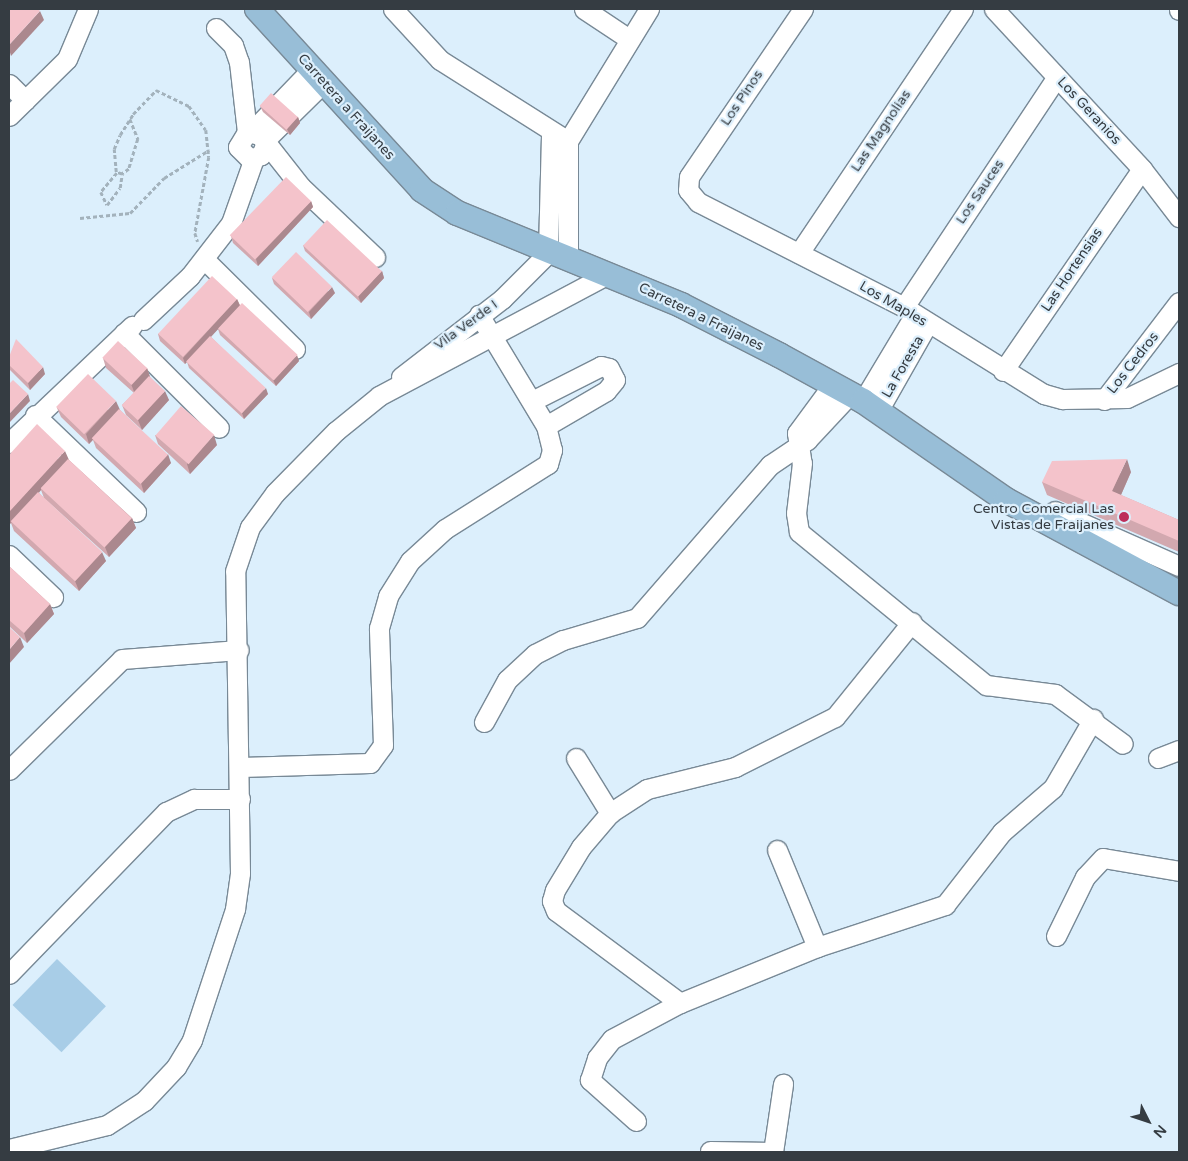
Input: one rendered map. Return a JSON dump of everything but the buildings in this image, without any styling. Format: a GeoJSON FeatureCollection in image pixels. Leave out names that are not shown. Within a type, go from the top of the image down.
{"type":"FeatureCollection","features":[{"type":"Feature","properties":{"kind":"main road","name":"Carretera a Fraijanes"},"geometry":{"type":"LineString","coordinates":[[257,9],[422,190],[481,224],[555,252],[681,305],[856,398],[1006,500],[1069,527],[1179,593]]}},
{"type":"Feature","properties":{"kind":"street"},"geometry":{"type":"LineString","coordinates":[[71,52],[73,9]]}},
{"type":"Feature","properties":{"kind":"street"},"geometry":{"type":"LineString","coordinates":[[9,116],[71,52],[88,9]]}},
{"type":"Feature","properties":{"kind":"street"},"geometry":{"type":"LineString","coordinates":[[393,9],[440,60],[568,141]]}},
{"type":"Feature","properties":{"kind":"street"},"geometry":{"type":"LineString","coordinates":[[584,9],[629,39]]}},
{"type":"Feature","properties":{"kind":"street"},"geometry":{"type":"LineString","coordinates":[[555,252],[568,141],[649,9]]}},
{"type":"Feature","properties":{"kind":"street","name":"Los Pinos"},"geometry":{"type":"LineString","coordinates":[[688,190],[688,177],[804,9]]}},
{"type":"Feature","properties":{"kind":"street","name":"Las Magnolias"},"geometry":{"type":"LineString","coordinates":[[799,253],[963,9]]}},
{"type":"Feature","properties":{"kind":"street","name":"Los Geranios"},"geometry":{"type":"LineString","coordinates":[[994,9],[1142,169],[1179,217]]}},
{"type":"Feature","properties":{"kind":"street"},"geometry":{"type":"LineString","coordinates":[[216,28],[233,45],[239,62],[256,142],[375,257]]}},
{"type":"Feature","properties":{"kind":"street"},"geometry":{"type":"LineString","coordinates":[[9,442],[35,415],[133,326],[206,256],[230,224],[256,142],[317,76]]}},
{"type":"Feature","properties":{"kind":"street","name":"Los Sauces"},"geometry":{"type":"LineString","coordinates":[[916,315],[1057,77]]}},
{"type":"Feature","properties":{"kind":"street"},"geometry":{"type":"LineString","coordinates":[[9,84],[25,100]]}},
{"type":"Feature","properties":{"kind":"street"},"geometry":{"type":"LineString","coordinates":[[551,132],[555,252]]}},
{"type":"Feature","properties":{"kind":"street","name":"Las Hortensias"},"geometry":{"type":"LineString","coordinates":[[1003,371],[1142,169]]}},
{"type":"Feature","properties":{"kind":"street","name":"Los Maples"},"geometry":{"type":"LineString","coordinates":[[688,190],[698,202],[916,315],[1003,371],[1044,394],[1104,400],[1128,398],[1179,373]]}},
{"type":"Feature","properties":{"kind":"street","name":"Vila Verde I"},"geometry":{"type":"LineString","coordinates":[[379,396],[479,315],[502,299],[555,252]]}},
{"type":"Feature","properties":{"kind":"street"},"geometry":{"type":"LineString","coordinates":[[206,256],[295,349]]}},
{"type":"Feature","properties":{"kind":"street"},"geometry":{"type":"LineString","coordinates":[[9,1149],[107,1125],[144,1101],[176,1067],[192,1040],[235,909],[241,767],[239,650],[235,571],[250,527],[275,493],[336,432],[379,396],[608,274]]}},
{"type":"Feature","properties":{"kind":"street","name":"Los Cedros"},"geometry":{"type":"LineString","coordinates":[[1104,400],[1179,302]]}},
{"type":"Feature","properties":{"kind":"street"},"geometry":{"type":"LineString","coordinates":[[241,767],[370,763],[383,745],[379,628],[388,596],[410,561],[445,529],[548,464],[552,450],[546,426],[479,315]]}},
{"type":"Feature","properties":{"kind":"street","name":"La Foresta"},"geometry":{"type":"LineString","coordinates":[[912,622],[799,532],[799,443],[797,433],[856,398],[916,315]]}},
{"type":"Feature","properties":{"kind":"street"},"geometry":{"type":"LineString","coordinates":[[133,326],[219,428]]}},
{"type":"Feature","properties":{"kind":"street"},"geometry":{"type":"LineString","coordinates":[[532,401],[601,366],[609,368],[615,380],[606,391],[546,426]]}},
{"type":"Feature","properties":{"kind":"street"},"geometry":{"type":"LineString","coordinates":[[35,415],[136,512]]}},
{"type":"Feature","properties":{"kind":"street"},"geometry":{"type":"LineString","coordinates":[[484,722],[507,680],[536,654],[563,640],[637,618],[770,465],[799,443]]}},
{"type":"Feature","properties":{"kind":"street"},"geometry":{"type":"LineString","coordinates":[[1055,511],[1069,527],[1179,566]]}},
{"type":"Feature","properties":{"kind":"street"},"geometry":{"type":"LineString","coordinates":[[9,555],[53,597]]}},
{"type":"Feature","properties":{"kind":"street"},"geometry":{"type":"LineString","coordinates":[[680,1003],[556,911],[552,901],[581,847],[610,813],[665,782],[735,767],[820,727],[835,717],[912,622],[986,686],[1055,694],[1093,719],[1123,744]]}},
{"type":"Feature","properties":{"kind":"street"},"geometry":{"type":"LineString","coordinates":[[9,770],[122,659],[239,650]]}},
{"type":"Feature","properties":{"kind":"street"},"geometry":{"type":"LineString","coordinates":[[636,1120],[590,1080],[597,1058],[612,1039],[680,1003],[817,947],[946,905],[1002,832],[1053,788],[1093,719]]}},
{"type":"Feature","properties":{"kind":"street"},"geometry":{"type":"LineString","coordinates":[[1158,758],[1179,750]]}},
{"type":"Feature","properties":{"kind":"street"},"geometry":{"type":"LineString","coordinates":[[576,758],[610,813]]}},
{"type":"Feature","properties":{"kind":"street"},"geometry":{"type":"LineString","coordinates":[[9,974],[166,812],[194,799],[240,799]]}},
{"type":"Feature","properties":{"kind":"street"},"geometry":{"type":"LineString","coordinates":[[776,850],[817,947]]}},
{"type":"Feature","properties":{"kind":"street"},"geometry":{"type":"LineString","coordinates":[[1056,936],[1085,877],[1103,858],[1179,870]]}},
{"type":"Feature","properties":{"kind":"street"},"geometry":{"type":"LineString","coordinates":[[710,1151],[773,1152],[783,1084]]}},
{"type":"Feature","properties":{"kind":"path"},"geometry":{"type":"LineString","coordinates":[[130,119],[135,124],[137,146],[129,169],[122,174],[120,188],[107,206],[100,192],[117,173],[114,149],[130,119],[156,90],[168,93],[188,106],[206,130],[209,150],[195,233],[200,248],[206,256]]}},
{"type":"Feature","properties":{"kind":"path"},"geometry":{"type":"LineString","coordinates":[[80,218],[130,214],[159,182],[209,150]]}},
{"type":"Feature","properties":{"kind":"path"},"geometry":{"type":"LineString","coordinates":[[117,173],[122,174]]}},
{"type":"Feature","properties":{"kind":"shaded area"},"geometry":{"type":"Polygon","coordinates":[[[57,959],[106,1006],[61,1052],[13,1005],[57,959]]]}},
{"type":"Feature","properties":{"kind":"place","name":"Centro Comercial Las Vistas de Fraijanes"},"geometry":{"type":"Point","coordinates":[1124,517]}}]}
